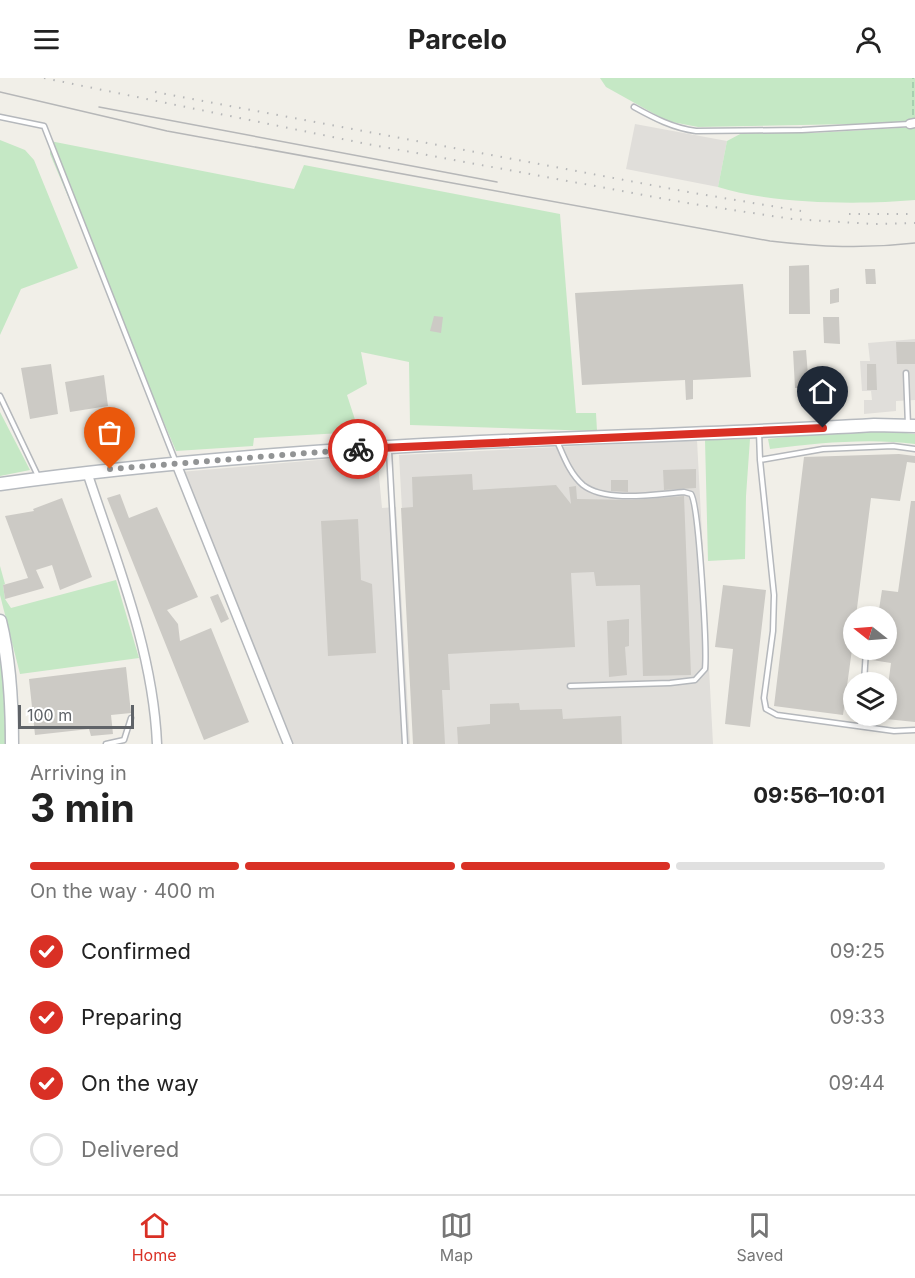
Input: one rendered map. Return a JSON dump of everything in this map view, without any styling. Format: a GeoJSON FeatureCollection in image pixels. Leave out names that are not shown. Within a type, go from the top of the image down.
{"type":"FeatureCollection","features":[{"type":"Feature","properties":{"kind":"street"},"geometry":{"type":"LineString","coordinates":[[0,484],[87,471],[389,447],[874,425],[912,426]]}},
{"type":"Feature","properties":{"kind":"street"},"geometry":{"type":"LineString","coordinates":[[176,463],[288,744]]}},
{"type":"Feature","properties":{"kind":"street"},"geometry":{"type":"LineString","coordinates":[[87,471],[142,647],[150,682],[157,744]]}},
{"type":"Feature","properties":{"kind":"street"},"geometry":{"type":"LineString","coordinates":[[0,621],[9,669],[12,744]]}},
{"type":"Feature","properties":{"kind":"lane"},"geometry":{"type":"LineString","coordinates":[[634,107],[665,123],[681,129],[696,131],[822,129],[912,124]]}},
{"type":"Feature","properties":{"kind":"lane"},"geometry":{"type":"LineString","coordinates":[[0,117],[44,126],[176,463]]}},
{"type":"Feature","properties":{"kind":"lane"},"geometry":{"type":"LineString","coordinates":[[906,373],[912,426]]}},
{"type":"Feature","properties":{"kind":"lane"},"geometry":{"type":"LineString","coordinates":[[0,396],[39,478]]}},
{"type":"Feature","properties":{"kind":"lane"},"geometry":{"type":"LineString","coordinates":[[759,431],[774,586],[773,631],[764,698],[766,709],[777,715],[843,724]]}},
{"type":"Feature","properties":{"kind":"lane"},"geometry":{"type":"LineString","coordinates":[[556,440],[566,464],[575,477],[584,486],[597,493],[610,495],[684,492],[691,494],[694,498],[696,518],[704,637],[705,669],[695,680],[570,686]]}},
{"type":"Feature","properties":{"kind":"lane"},"geometry":{"type":"LineString","coordinates":[[760,460],[823,449],[893,446],[915,449]]}},
{"type":"Feature","properties":{"kind":"lane"},"geometry":{"type":"LineString","coordinates":[[389,447],[405,744]]}},
{"type":"Feature","properties":{"kind":"lane"},"geometry":{"type":"LineString","coordinates":[[106,744],[124,740],[131,718]]}},
{"type":"Feature","properties":{"kind":"lane"},"geometry":{"type":"LineString","coordinates":[[860,726],[915,730]]}},
{"type":"Feature","properties":{"kind":"path"},"geometry":{"type":"LineString","coordinates":[[912,124],[913,78]]}},
{"type":"Feature","properties":{"kind":"shaded area"},"geometry":{"type":"Polygon","coordinates":[[[635,124],[727,141],[718,187],[626,169],[635,124]]]}},
{"type":"Feature","properties":{"kind":"shaded area"},"geometry":{"type":"Polygon","coordinates":[[[915,339],[915,400],[896,401],[896,411],[864,414],[864,400],[872,400],[871,391],[862,391],[860,361],[870,361],[868,343],[915,339]]]}},
{"type":"Feature","properties":{"kind":"shaded area"},"geometry":{"type":"Polygon","coordinates":[[[697,440],[713,744],[415,744],[399,455],[697,440]]]}},
{"type":"Feature","properties":{"kind":"shaded area"},"geometry":{"type":"Polygon","coordinates":[[[377,455],[382,508],[396,507],[410,744],[291,744],[180,472],[377,455]]]}},
{"type":"Feature","properties":{"kind":"green space"},"geometry":{"type":"Polygon","coordinates":[[[600,78],[915,78],[915,120],[904,123],[698,127],[667,121],[606,87],[600,78]]]}},
{"type":"Feature","properties":{"kind":"green space"},"geometry":{"type":"Polygon","coordinates":[[[915,127],[915,200],[815,202],[763,197],[718,187],[727,141],[742,133],[814,133],[915,127]]]}},
{"type":"Feature","properties":{"kind":"green space"},"geometry":{"type":"Polygon","coordinates":[[[0,140],[25,150],[34,160],[78,268],[21,289],[0,335],[0,140]]]}},
{"type":"Feature","properties":{"kind":"green space"},"geometry":{"type":"Polygon","coordinates":[[[50,141],[294,189],[304,165],[560,214],[576,413],[596,413],[597,431],[410,425],[409,362],[361,352],[367,384],[347,395],[359,432],[254,438],[253,446],[176,451],[50,154],[50,141]]]}},
{"type":"Feature","properties":{"kind":"green space"},"geometry":{"type":"Polygon","coordinates":[[[0,412],[30,470],[0,476],[0,412]]]}},
{"type":"Feature","properties":{"kind":"green space"},"geometry":{"type":"Polygon","coordinates":[[[860,432],[915,434],[915,444],[861,441],[770,449],[768,439],[814,434],[860,432]]]}},
{"type":"Feature","properties":{"kind":"green space"},"geometry":{"type":"Polygon","coordinates":[[[750,439],[745,559],[708,561],[705,440],[750,439]]]}},
{"type":"Feature","properties":{"kind":"green space"},"geometry":{"type":"Polygon","coordinates":[[[0,566],[5,584],[3,585],[5,599],[11,608],[116,580],[139,658],[20,674],[0,595],[0,566]]]}},
{"type":"Feature","properties":{"kind":"green space"},"geometry":{"type":"Polygon","coordinates":[[[0,635],[7,673],[9,744],[0,744],[0,635]]]}},
{"type":"Feature","properties":{"kind":"building"},"geometry":{"type":"Polygon","coordinates":[[[809,265],[810,314],[789,314],[789,266],[809,265]]]}},
{"type":"Feature","properties":{"kind":"building"},"geometry":{"type":"Polygon","coordinates":[[[865,269],[875,269],[876,284],[866,284],[865,269]]]}},
{"type":"Feature","properties":{"kind":"building"},"geometry":{"type":"Polygon","coordinates":[[[743,284],[751,377],[693,380],[693,399],[686,400],[685,380],[582,385],[575,293],[743,284]]]}},
{"type":"Feature","properties":{"kind":"building"},"geometry":{"type":"Polygon","coordinates":[[[839,288],[839,302],[830,304],[830,290],[839,288]]]}},
{"type":"Feature","properties":{"kind":"building"},"geometry":{"type":"Polygon","coordinates":[[[434,316],[443,317],[441,333],[430,331],[434,316]]]}},
{"type":"Feature","properties":{"kind":"building"},"geometry":{"type":"Polygon","coordinates":[[[823,317],[839,317],[840,344],[824,343],[823,317]]]}},
{"type":"Feature","properties":{"kind":"building"},"geometry":{"type":"Polygon","coordinates":[[[896,342],[915,342],[915,364],[897,364],[896,342]]]}},
{"type":"Feature","properties":{"kind":"building"},"geometry":{"type":"Polygon","coordinates":[[[806,350],[809,388],[795,388],[793,351],[806,350]]]}},
{"type":"Feature","properties":{"kind":"building"},"geometry":{"type":"Polygon","coordinates":[[[51,364],[58,414],[30,419],[21,368],[51,364]]]}},
{"type":"Feature","properties":{"kind":"building"},"geometry":{"type":"Polygon","coordinates":[[[867,364],[876,364],[877,390],[867,390],[867,364]]]}},
{"type":"Feature","properties":{"kind":"building"},"geometry":{"type":"Polygon","coordinates":[[[104,375],[108,406],[70,412],[65,382],[104,375]]]}},
{"type":"Feature","properties":{"kind":"building"},"geometry":{"type":"Polygon","coordinates":[[[899,454],[915,456],[915,463],[907,462],[900,501],[871,498],[857,606],[843,606],[843,660],[851,660],[849,672],[843,672],[843,715],[774,706],[804,457],[899,454]]]}},
{"type":"Feature","properties":{"kind":"building"},"geometry":{"type":"Polygon","coordinates":[[[696,469],[696,488],[664,490],[663,470],[696,469]]]}},
{"type":"Feature","properties":{"kind":"building"},"geometry":{"type":"Polygon","coordinates":[[[472,474],[473,490],[556,485],[571,504],[569,487],[576,486],[577,499],[632,500],[684,496],[691,675],[643,676],[640,585],[596,586],[594,572],[571,573],[575,647],[448,654],[450,690],[442,690],[445,744],[413,744],[401,508],[413,507],[412,477],[472,474]]]}},
{"type":"Feature","properties":{"kind":"building"},"geometry":{"type":"Polygon","coordinates":[[[611,480],[628,480],[628,492],[611,491],[611,480]]]}},
{"type":"Feature","properties":{"kind":"building"},"geometry":{"type":"Polygon","coordinates":[[[120,494],[129,518],[157,507],[198,597],[167,610],[178,624],[180,641],[211,628],[249,722],[204,740],[107,498],[120,494]]]}},
{"type":"Feature","properties":{"kind":"building"},"geometry":{"type":"Polygon","coordinates":[[[62,498],[92,577],[60,590],[52,565],[36,570],[44,588],[5,599],[3,585],[28,578],[5,516],[34,511],[33,509],[62,498]]]}},
{"type":"Feature","properties":{"kind":"building"},"geometry":{"type":"Polygon","coordinates":[[[911,501],[915,501],[915,722],[897,720],[897,672],[890,672],[891,663],[872,660],[897,660],[897,606],[880,606],[882,590],[898,592],[911,501]]]}},
{"type":"Feature","properties":{"kind":"building"},"geometry":{"type":"Polygon","coordinates":[[[358,519],[361,580],[372,584],[376,653],[328,656],[321,521],[358,519]]]}},
{"type":"Feature","properties":{"kind":"building"},"geometry":{"type":"Polygon","coordinates":[[[723,585],[766,590],[750,727],[725,724],[733,649],[715,647],[723,585]]]}},
{"type":"Feature","properties":{"kind":"building"},"geometry":{"type":"Polygon","coordinates":[[[218,594],[229,619],[221,623],[210,597],[218,594]]]}},
{"type":"Feature","properties":{"kind":"building"},"geometry":{"type":"Polygon","coordinates":[[[629,619],[629,646],[625,647],[627,675],[609,677],[607,621],[629,619]]]}},
{"type":"Feature","properties":{"kind":"building"},"geometry":{"type":"Polygon","coordinates":[[[126,667],[131,713],[111,715],[113,734],[91,736],[89,729],[35,735],[29,679],[126,667]]]}},
{"type":"Feature","properties":{"kind":"building"},"geometry":{"type":"Polygon","coordinates":[[[519,703],[520,710],[562,709],[563,719],[621,716],[622,744],[458,744],[457,727],[490,724],[490,704],[519,703]]]}},
{"type":"Feature","properties":{"kind":"tram line"},"geometry":{"type":"LineString","coordinates":[[0,92],[167,131],[770,241],[843,246],[915,243]]}},
{"type":"Feature","properties":{"kind":"tram line"},"geometry":{"type":"LineString","coordinates":[[99,107],[497,182]]}},
{"type":"Feature","properties":{"kind":"railway"},"geometry":{"type":"LineString","coordinates":[[44,78],[362,143],[687,203],[792,219],[874,224],[915,223]]}},
{"type":"Feature","properties":{"kind":"railway"},"geometry":{"type":"LineString","coordinates":[[155,92],[801,211]]}},
{"type":"Feature","properties":{"kind":"railway"},"geometry":{"type":"LineString","coordinates":[[849,214],[915,214]]}},
{"type":"Feature","properties":{"kind":"way so far"},"geometry":{"type":"LineString","coordinates":[[110,469],[358,449]]}},
{"type":"Feature","properties":{"kind":"route"},"geometry":{"type":"LineString","coordinates":[[358,449],[823,428]]}}]}
